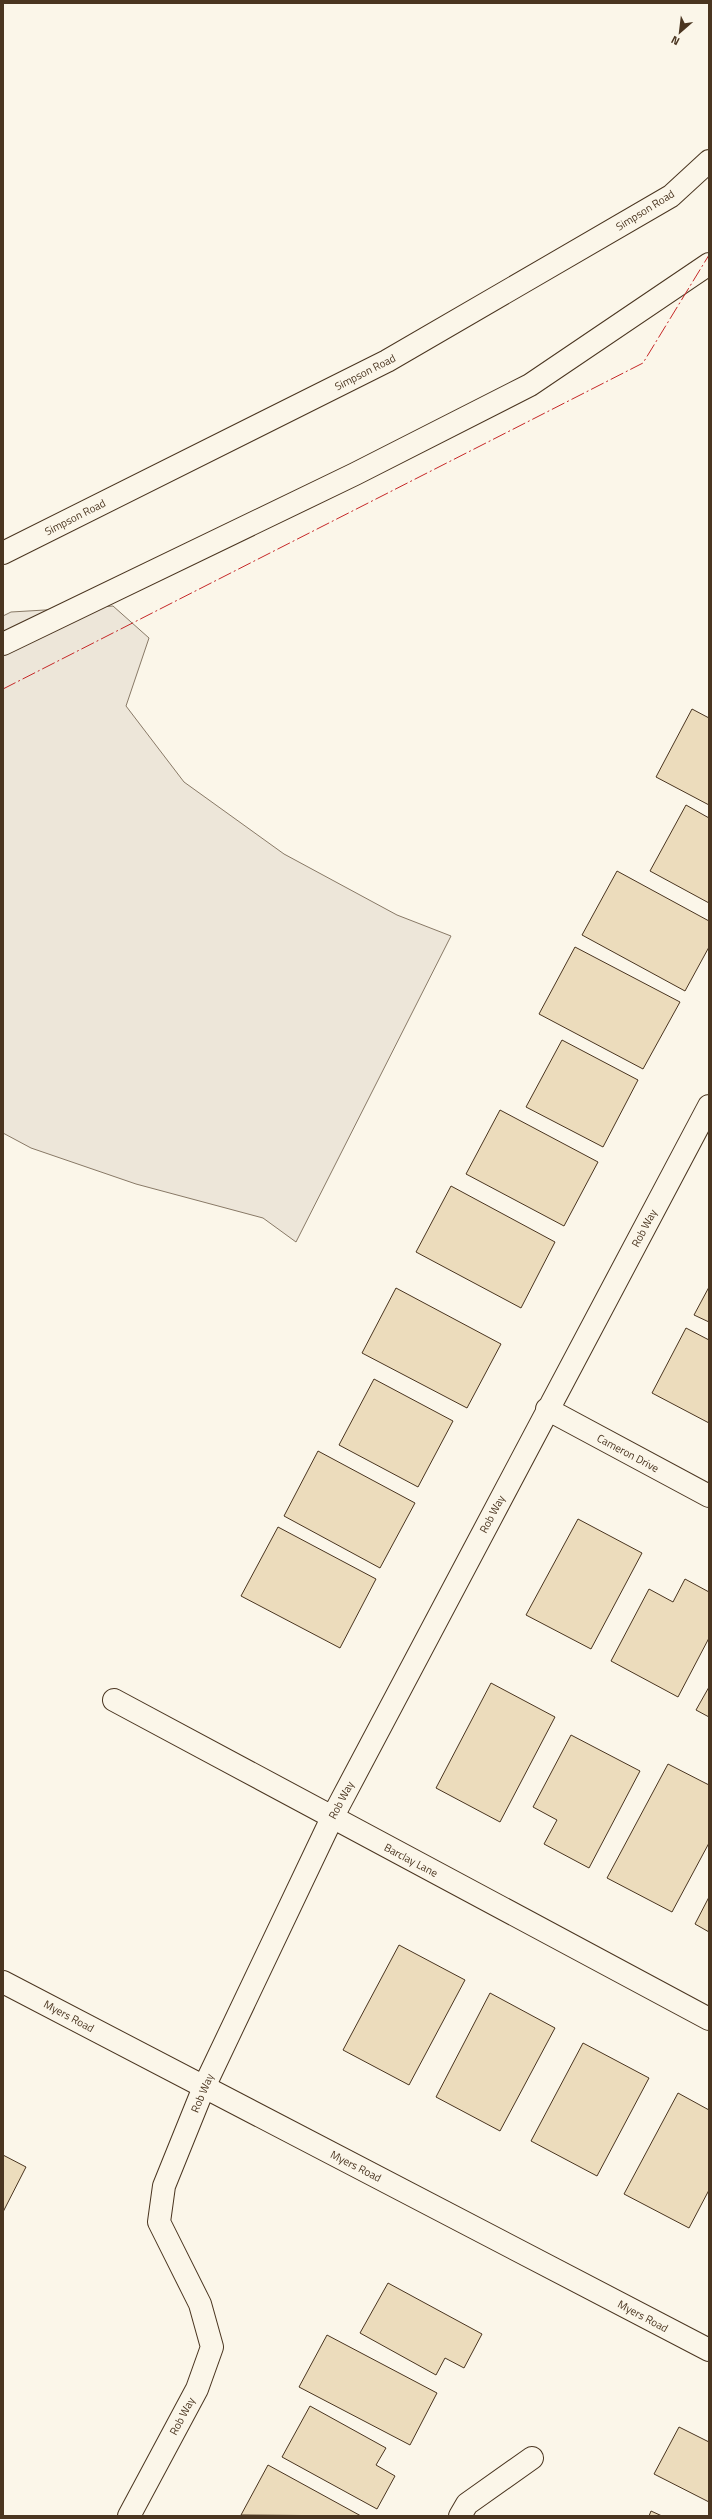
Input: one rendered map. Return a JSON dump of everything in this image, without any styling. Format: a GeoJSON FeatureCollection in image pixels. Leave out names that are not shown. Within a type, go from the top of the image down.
{"type":"FeatureCollection","features":[{"type":"Feature","properties":{"kind":"street","name":"Simpson Road"},"geometry":{"type":"LineString","coordinates":[[3,553],[387,361],[671,196],[709,161]]}},
{"type":"Feature","properties":{"kind":"street"},"geometry":{"type":"LineString","coordinates":[[3,644],[355,474],[530,385],[709,264]]}},
{"type":"Feature","properties":{"kind":"street","name":"Rob Way"},"geometry":{"type":"LineString","coordinates":[[129,2516],[197,2389],[212,2348],[200,2304],[160,2222],[164,2186],[204,2087],[332,1818],[547,1409],[709,1106]]}},
{"type":"Feature","properties":{"kind":"street","name":"Cameron Drive"},"geometry":{"type":"LineString","coordinates":[[547,1409],[709,1496]]}},
{"type":"Feature","properties":{"kind":"street","name":"Barclay Lane"},"geometry":{"type":"LineString","coordinates":[[114,1700],[709,2019]]}},
{"type":"Feature","properties":{"kind":"street","name":"Myers Road"},"geometry":{"type":"LineString","coordinates":[[3,1982],[709,2350]]}},
{"type":"Feature","properties":{"kind":"street"},"geometry":{"type":"LineString","coordinates":[[460,2516],[467,2504],[532,2458]]}},
{"type":"Feature","properties":{"kind":"shaded area"},"geometry":{"type":"Polygon","coordinates":[[[113,606],[149,638],[126,706],[184,782],[284,854],[397,915],[451,936],[296,1242],[263,1218],[136,1184],[31,1148],[3,1133],[3,616],[11,612],[113,606]]]}},
{"type":"Feature","properties":{"kind":"building"},"geometry":{"type":"Polygon","coordinates":[[[692,709],[709,718],[709,805],[656,777],[692,709]]]}},
{"type":"Feature","properties":{"kind":"building"},"geometry":{"type":"Polygon","coordinates":[[[686,805],[709,818],[709,903],[650,871],[686,805]]]}},
{"type":"Feature","properties":{"kind":"building"},"geometry":{"type":"Polygon","coordinates":[[[617,871],[709,921],[709,947],[685,991],[582,935],[617,871]]]}},
{"type":"Feature","properties":{"kind":"building"},"geometry":{"type":"Polygon","coordinates":[[[575,947],[680,1002],[643,1069],[539,1014],[575,947]]]}},
{"type":"Feature","properties":{"kind":"building"},"geometry":{"type":"Polygon","coordinates":[[[562,1040],[638,1080],[603,1147],[526,1107],[562,1040]]]}},
{"type":"Feature","properties":{"kind":"building"},"geometry":{"type":"Polygon","coordinates":[[[500,1110],[598,1162],[564,1226],[466,1174],[500,1110]]]}},
{"type":"Feature","properties":{"kind":"building"},"geometry":{"type":"Polygon","coordinates":[[[451,1186],[555,1242],[521,1308],[416,1252],[451,1186]]]}},
{"type":"Feature","properties":{"kind":"building"},"geometry":{"type":"Polygon","coordinates":[[[709,1287],[709,1322],[694,1315],[709,1287]]]}},
{"type":"Feature","properties":{"kind":"building"},"geometry":{"type":"Polygon","coordinates":[[[396,1288],[501,1344],[467,1408],[362,1353],[396,1288]]]}},
{"type":"Feature","properties":{"kind":"building"},"geometry":{"type":"Polygon","coordinates":[[[686,1328],[709,1340],[709,1423],[652,1393],[686,1328]]]}},
{"type":"Feature","properties":{"kind":"building"},"geometry":{"type":"Polygon","coordinates":[[[374,1379],[453,1421],[418,1487],[339,1445],[374,1379]]]}},
{"type":"Feature","properties":{"kind":"building"},"geometry":{"type":"Polygon","coordinates":[[[318,1451],[415,1503],[380,1568],[284,1516],[318,1451]]]}},
{"type":"Feature","properties":{"kind":"building"},"geometry":{"type":"Polygon","coordinates":[[[578,1519],[642,1553],[591,1649],[526,1615],[578,1519]]]}},
{"type":"Feature","properties":{"kind":"building"},"geometry":{"type":"Polygon","coordinates":[[[278,1527],[376,1579],[340,1648],[241,1596],[278,1527]]]}},
{"type":"Feature","properties":{"kind":"building"},"geometry":{"type":"Polygon","coordinates":[[[685,1579],[709,1592],[709,1638],[678,1697],[611,1661],[649,1589],[673,1602],[685,1579]]]}},
{"type":"Feature","properties":{"kind":"building"},"geometry":{"type":"Polygon","coordinates":[[[491,1683],[555,1717],[500,1822],[436,1788],[491,1683]]]}},
{"type":"Feature","properties":{"kind":"building"},"geometry":{"type":"Polygon","coordinates":[[[709,1687],[709,1717],[696,1710],[709,1687]]]}},
{"type":"Feature","properties":{"kind":"building"},"geometry":{"type":"Polygon","coordinates":[[[571,1735],[640,1771],[589,1868],[544,1844],[557,1820],[533,1807],[571,1735]]]}},
{"type":"Feature","properties":{"kind":"building"},"geometry":{"type":"Polygon","coordinates":[[[668,1764],[709,1785],[709,1843],[672,1912],[607,1878],[668,1764]]]}},
{"type":"Feature","properties":{"kind":"building"},"geometry":{"type":"Polygon","coordinates":[[[709,1897],[709,1932],[695,1924],[709,1897]]]}},
{"type":"Feature","properties":{"kind":"building"},"geometry":{"type":"Polygon","coordinates":[[[399,1945],[465,1980],[409,2085],[343,2050],[399,1945]]]}},
{"type":"Feature","properties":{"kind":"building"},"geometry":{"type":"Polygon","coordinates":[[[490,1993],[555,2028],[500,2131],[436,2097],[490,1993]]]}},
{"type":"Feature","properties":{"kind":"building"},"geometry":{"type":"Polygon","coordinates":[[[583,2043],[649,2078],[597,2176],[531,2141],[583,2043]]]}},
{"type":"Feature","properties":{"kind":"building"},"geometry":{"type":"Polygon","coordinates":[[[678,2093],[709,2110],[709,2190],[689,2228],[624,2194],[678,2093]]]}},
{"type":"Feature","properties":{"kind":"building"},"geometry":{"type":"Polygon","coordinates":[[[3,2155],[26,2167],[3,2212],[3,2155]]]}},
{"type":"Feature","properties":{"kind":"building"},"geometry":{"type":"Polygon","coordinates":[[[388,2283],[482,2334],[464,2368],[445,2358],[436,2375],[360,2333],[388,2283]]]}},
{"type":"Feature","properties":{"kind":"building"},"geometry":{"type":"Polygon","coordinates":[[[327,2335],[437,2393],[410,2445],[299,2387],[327,2335]]]}},
{"type":"Feature","properties":{"kind":"building"},"geometry":{"type":"Polygon","coordinates":[[[310,2406],[386,2448],[376,2465],[395,2476],[377,2509],[282,2457],[310,2406]]]}},
{"type":"Feature","properties":{"kind":"building"},"geometry":{"type":"Polygon","coordinates":[[[679,2427],[709,2442],[709,2502],[654,2474],[679,2427]]]}},
{"type":"Feature","properties":{"kind":"building"},"geometry":{"type":"Polygon","coordinates":[[[268,2465],[361,2516],[241,2515],[268,2465]]]}},
{"type":"Feature","properties":{"kind":"building"},"geometry":{"type":"Polygon","coordinates":[[[651,2511],[662,2516],[649,2516],[651,2511]]]}},
{"type":"Feature","properties":{"kind":"power"},"geometry":{"type":"LineString","coordinates":[[3,689],[643,363],[709,255]]}}]}
